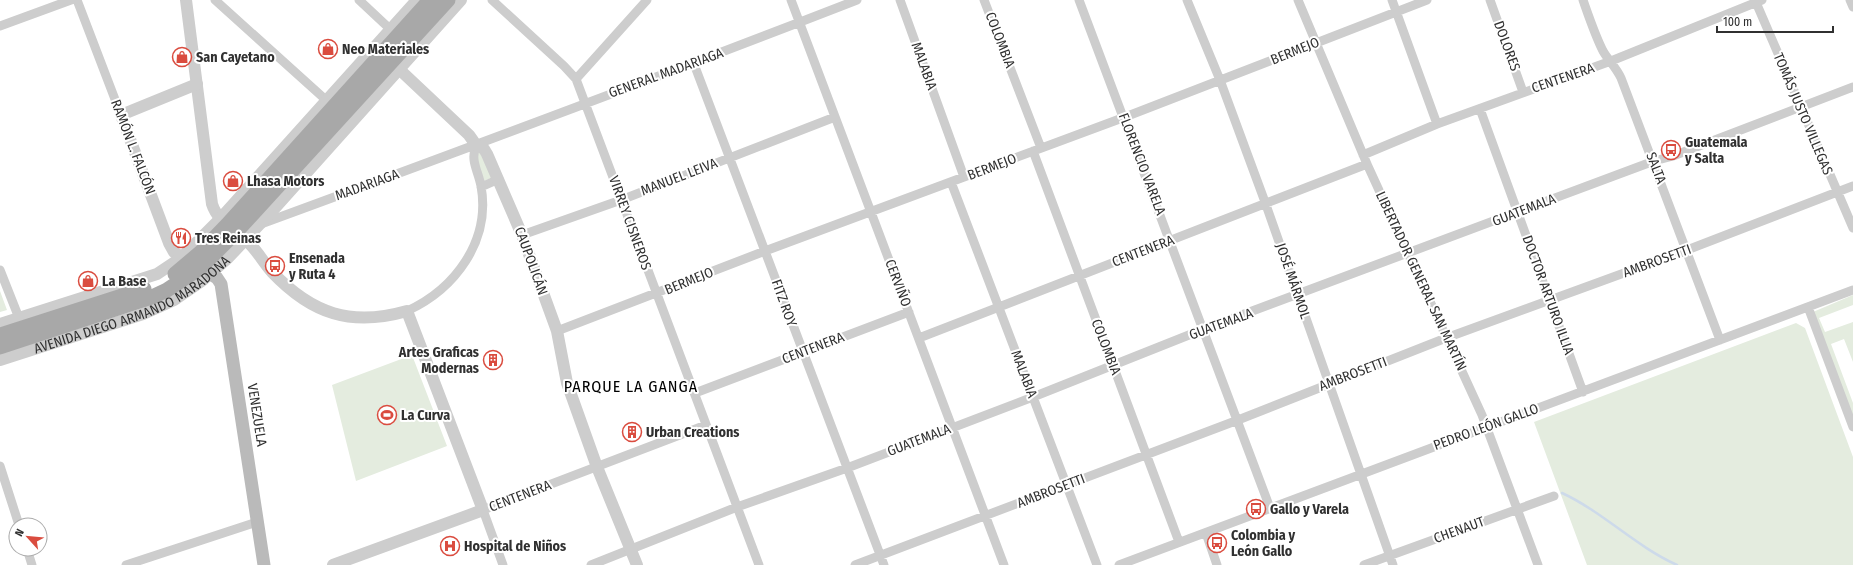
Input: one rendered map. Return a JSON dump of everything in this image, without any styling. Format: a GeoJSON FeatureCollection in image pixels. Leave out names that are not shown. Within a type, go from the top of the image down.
{"type":"FeatureCollection","features":[{"type":"Feature","properties":{"kind":"main road","name":"AVENIDA DIEGO ARMANDO MARADONA"},"geometry":{"type":"LineString","coordinates":[[232,229],[393,34],[430,0]]}},
{"type":"Feature","properties":{"kind":"main road","name":"AVENIDA DIEGO ARMANDO MARADONA"},"geometry":{"type":"LineString","coordinates":[[0,347],[152,297],[167,290],[195,266],[398,63],[448,0]]}},
{"type":"Feature","properties":{"kind":"main road","name":"AVENIDA DIEGO ARMANDO MARADONA"},"geometry":{"type":"LineString","coordinates":[[0,335],[159,283],[195,266]]}},
{"type":"Feature","properties":{"kind":"main road","name":"VENEZUELA"},"geometry":{"type":"LineString","coordinates":[[195,266],[217,278],[222,284],[264,565]]}},
{"type":"Feature","properties":{"kind":"street"},"geometry":{"type":"LineString","coordinates":[[0,26],[71,0]]}},
{"type":"Feature","properties":{"kind":"street","name":"RAMÓN L. FALCÓN"},"geometry":{"type":"LineString","coordinates":[[76,0],[169,243],[174,252],[195,266]]}},
{"type":"Feature","properties":{"kind":"street"},"geometry":{"type":"LineString","coordinates":[[186,0],[212,204],[215,214],[232,229],[279,279],[308,302],[324,310],[345,316],[382,318],[407,311],[435,295],[450,282],[465,264],[474,246],[481,222],[481,186],[472,154],[476,145]]}},
{"type":"Feature","properties":{"kind":"street"},"geometry":{"type":"LineString","coordinates":[[215,0],[326,100]]}},
{"type":"Feature","properties":{"kind":"street"},"geometry":{"type":"LineString","coordinates":[[360,0],[393,34],[398,63]]}},
{"type":"Feature","properties":{"kind":"street","name":"AVENIDA DIEGO ARMANDO MARADONA"},"geometry":{"type":"LineString","coordinates":[[0,360],[143,314],[180,296],[195,266],[232,229],[326,100],[393,34],[417,0]]}},
{"type":"Feature","properties":{"kind":"street","name":"AVENIDA DIEGO ARMANDO MARADONA"},"geometry":{"type":"LineString","coordinates":[[232,229],[258,226],[398,63],[461,0]]}},
{"type":"Feature","properties":{"kind":"street","name":"VIRREY CISNEROS"},"geometry":{"type":"LineString","coordinates":[[492,0],[564,66],[576,79],[759,565]]}},
{"type":"Feature","properties":{"kind":"street"},"geometry":{"type":"LineString","coordinates":[[576,79],[647,0]]}},
{"type":"Feature","properties":{"kind":"street","name":"CERVIÑO"},"geometry":{"type":"LineString","coordinates":[[791,0],[871,213],[920,338],[1004,565]]}},
{"type":"Feature","properties":{"kind":"street","name":"GENERAL MADARIAGA"},"geometry":{"type":"LineString","coordinates":[[476,145],[694,64],[857,0]]}},
{"type":"Feature","properties":{"kind":"street","name":"MALABIA"},"geometry":{"type":"LineString","coordinates":[[900,0],[964,177]]}},
{"type":"Feature","properties":{"kind":"street","name":"COLOMBIA"},"geometry":{"type":"LineString","coordinates":[[984,0],[1079,275],[1114,365],[1179,542]]}},
{"type":"Feature","properties":{"kind":"street","name":"FLORENCIO VARELA"},"geometry":{"type":"LineString","coordinates":[[1079,0],[1125,117],[1270,508]]}},
{"type":"Feature","properties":{"kind":"street","name":"JOSÉ MÁRMOL"},"geometry":{"type":"LineString","coordinates":[[1187,0],[1220,80],[1266,202],[1393,565]]}},
{"type":"Feature","properties":{"kind":"street","name":"LIBERTADOR GENERAL SAN MARTÍN"},"geometry":{"type":"LineString","coordinates":[[1298,0],[1407,254],[1487,427],[1538,565]]}},
{"type":"Feature","properties":{"kind":"street"},"geometry":{"type":"LineString","coordinates":[[1392,0],[1437,124]]}},
{"type":"Feature","properties":{"kind":"street","name":"BERMEJO"},"geometry":{"type":"LineString","coordinates":[[557,331],[765,251],[871,213],[1125,117],[1315,42],[1427,0]]}},
{"type":"Feature","properties":{"kind":"street","name":"DOLORES"},"geometry":{"type":"LineString","coordinates":[[1490,0],[1523,92]]}},
{"type":"Feature","properties":{"kind":"street","name":"SALTA"},"geometry":{"type":"LineString","coordinates":[[1583,0],[1599,43],[1621,78],[1654,161],[1720,340]]}},
{"type":"Feature","properties":{"kind":"street"},"geometry":{"type":"LineString","coordinates":[[1850,0],[1853,7]]}},
{"type":"Feature","properties":{"kind":"street","name":"CENTENERA"},"geometry":{"type":"LineString","coordinates":[[920,338],[1266,202],[1365,159],[1437,124],[1611,61],[1758,1]]}},
{"type":"Feature","properties":{"kind":"street","name":"TOMÁS JUSTO VILLEGAS"},"geometry":{"type":"LineString","coordinates":[[1758,1],[1800,107],[1836,193],[1853,228]]}},
{"type":"Feature","properties":{"kind":"street","name":"CAUPOLICÁN"},"geometry":{"type":"LineString","coordinates":[[398,63],[469,135],[476,145],[484,149],[488,154],[522,235],[557,331],[567,383],[597,467],[637,565]]}},
{"type":"Feature","properties":{"kind":"street","name":"FITZ ROY"},"geometry":{"type":"LineString","coordinates":[[694,64],[884,565]]}},
{"type":"Feature","properties":{"kind":"street"},"geometry":{"type":"LineString","coordinates":[[120,115],[197,84]]}},
{"type":"Feature","properties":{"kind":"street","name":"GUATEMALA"},"geometry":{"type":"LineString","coordinates":[[591,565],[737,507],[953,428],[1204,330],[1654,161],[1674,156],[1853,87]]}},
{"type":"Feature","properties":{"kind":"street","name":"DOCTOR ARTURO ILLIA"},"geometry":{"type":"LineString","coordinates":[[1480,109],[1583,392]]}},
{"type":"Feature","properties":{"kind":"street","name":"MANUEL LEIVA"},"geometry":{"type":"LineString","coordinates":[[522,235],[621,200],[835,117]]}},
{"type":"Feature","properties":{"kind":"street","name":"MADARIAGA"},"geometry":{"type":"LineString","coordinates":[[258,226],[476,145]]}},
{"type":"Feature","properties":{"kind":"street"},"geometry":{"type":"LineString","coordinates":[[481,186],[499,179]]}},
{"type":"Feature","properties":{"kind":"street","name":"MALABIA"},"geometry":{"type":"LineString","coordinates":[[950,182],[1097,565]]}},
{"type":"Feature","properties":{"kind":"street","name":"AMBROSETTI"},"geometry":{"type":"LineString","coordinates":[[855,565],[1238,420],[1446,338],[1687,250],[1853,186]]}},
{"type":"Feature","properties":{"kind":"street","name":"AVENIDA DIEGO ARMANDO MARADONA"},"geometry":{"type":"LineString","coordinates":[[0,324],[157,274],[195,266]]}},
{"type":"Feature","properties":{"kind":"street"},"geometry":{"type":"LineString","coordinates":[[0,270],[19,318]]}},
{"type":"Feature","properties":{"kind":"street","name":"PEDRO LEÓN GALLO"},"geometry":{"type":"LineString","coordinates":[[1119,565],[1853,290]]}},
{"type":"Feature","properties":{"kind":"street"},"geometry":{"type":"LineString","coordinates":[[1808,307],[1853,427]]}},
{"type":"Feature","properties":{"kind":"street"},"geometry":{"type":"LineString","coordinates":[[407,311],[503,565]]}},
{"type":"Feature","properties":{"kind":"street","name":"CENTENERA"},"geometry":{"type":"LineString","coordinates":[[695,393],[909,312]]}},
{"type":"Feature","properties":{"kind":"street","name":"CENTENERA"},"geometry":{"type":"LineString","coordinates":[[333,565],[706,425]]}},
{"type":"Feature","properties":{"kind":"street"},"geometry":{"type":"LineString","coordinates":[[0,466],[16,517]]}},
{"type":"Feature","properties":{"kind":"street","name":"CHENAUT"},"geometry":{"type":"LineString","coordinates":[[1364,565],[1554,496]]}},
{"type":"Feature","properties":{"kind":"street"},"geometry":{"type":"LineString","coordinates":[[126,565],[257,522]]}},
{"type":"Feature","properties":{"kind":"street"},"geometry":{"type":"LineString","coordinates":[[1206,533],[1217,565]]}},
{"type":"Feature","properties":{"kind":"shaded area"},"geometry":{"type":"Polygon","coordinates":[[[480,152],[492,178],[483,181],[476,153],[480,152]]]}},
{"type":"Feature","properties":{"kind":"shaded area"},"geometry":{"type":"Polygon","coordinates":[[[0,291],[7,310],[0,312],[0,291]]]}},
{"type":"Feature","properties":{"kind":"shaded area"},"geometry":{"type":"Polygon","coordinates":[[[1853,295],[1853,305],[1819,318],[1825,332],[1853,322],[1853,362],[1844,339],[1831,344],[1853,403],[1853,418],[1813,312],[1853,295]]]}},
{"type":"Feature","properties":{"kind":"shaded area"},"geometry":{"type":"Polygon","coordinates":[[[1796,323],[1805,328],[1853,457],[1853,565],[1587,565],[1534,422],[1796,323]]]}},
{"type":"Feature","properties":{"kind":"shaded area","name":"La Curva"},"geometry":{"type":"Polygon","coordinates":[[[412,355],[447,446],[356,481],[332,385],[412,355]]]}},
{"type":"Feature","properties":{"kind":"waterway"},"geometry":{"type":"LineString","coordinates":[[1562,493],[1591,510],[1647,548],[1677,565]]}},
{"type":"Feature","properties":{"kind":"place","name":"Neo Materiales"},"geometry":{"type":"Point","coordinates":[328,49]}},
{"type":"Feature","properties":{"kind":"place","name":"San Cayetano"},"geometry":{"type":"Point","coordinates":[182,57]}},
{"type":"Feature","properties":{"kind":"place","name":"Guatemala y Salta"},"geometry":{"type":"Point","coordinates":[1671,150]}},
{"type":"Feature","properties":{"kind":"place","name":"Lhasa Motors"},"geometry":{"type":"Point","coordinates":[233,181]}},
{"type":"Feature","properties":{"kind":"place","name":"Tres Reinas"},"geometry":{"type":"Point","coordinates":[181,238]}},
{"type":"Feature","properties":{"kind":"place","name":"Ensenada y Ruta 4"},"geometry":{"type":"Point","coordinates":[275,266]}},
{"type":"Feature","properties":{"kind":"place","name":"La Base"},"geometry":{"type":"Point","coordinates":[88,281]}},
{"type":"Feature","properties":{"kind":"place","name":"Artes Graficas Modernas"},"geometry":{"type":"Point","coordinates":[493,360]}},
{"type":"Feature","properties":{"kind":"place","name":"La Curva"},"geometry":{"type":"Point","coordinates":[387,415]}},
{"type":"Feature","properties":{"kind":"place","name":"Urban Creations"},"geometry":{"type":"Point","coordinates":[632,432]}},
{"type":"Feature","properties":{"kind":"place","name":"Gallo y Varela"},"geometry":{"type":"Point","coordinates":[1256,509]}},
{"type":"Feature","properties":{"kind":"place","name":"Colombia y León Gallo"},"geometry":{"type":"Point","coordinates":[1217,543]}},
{"type":"Feature","properties":{"kind":"place","name":"Hospital de Niños"},"geometry":{"type":"Point","coordinates":[450,546]}},
{"type":"Feature","properties":{"kind":"district","name":"PARQUE LA GANGA"},"geometry":{"type":"Point","coordinates":[631,386]}}]}
